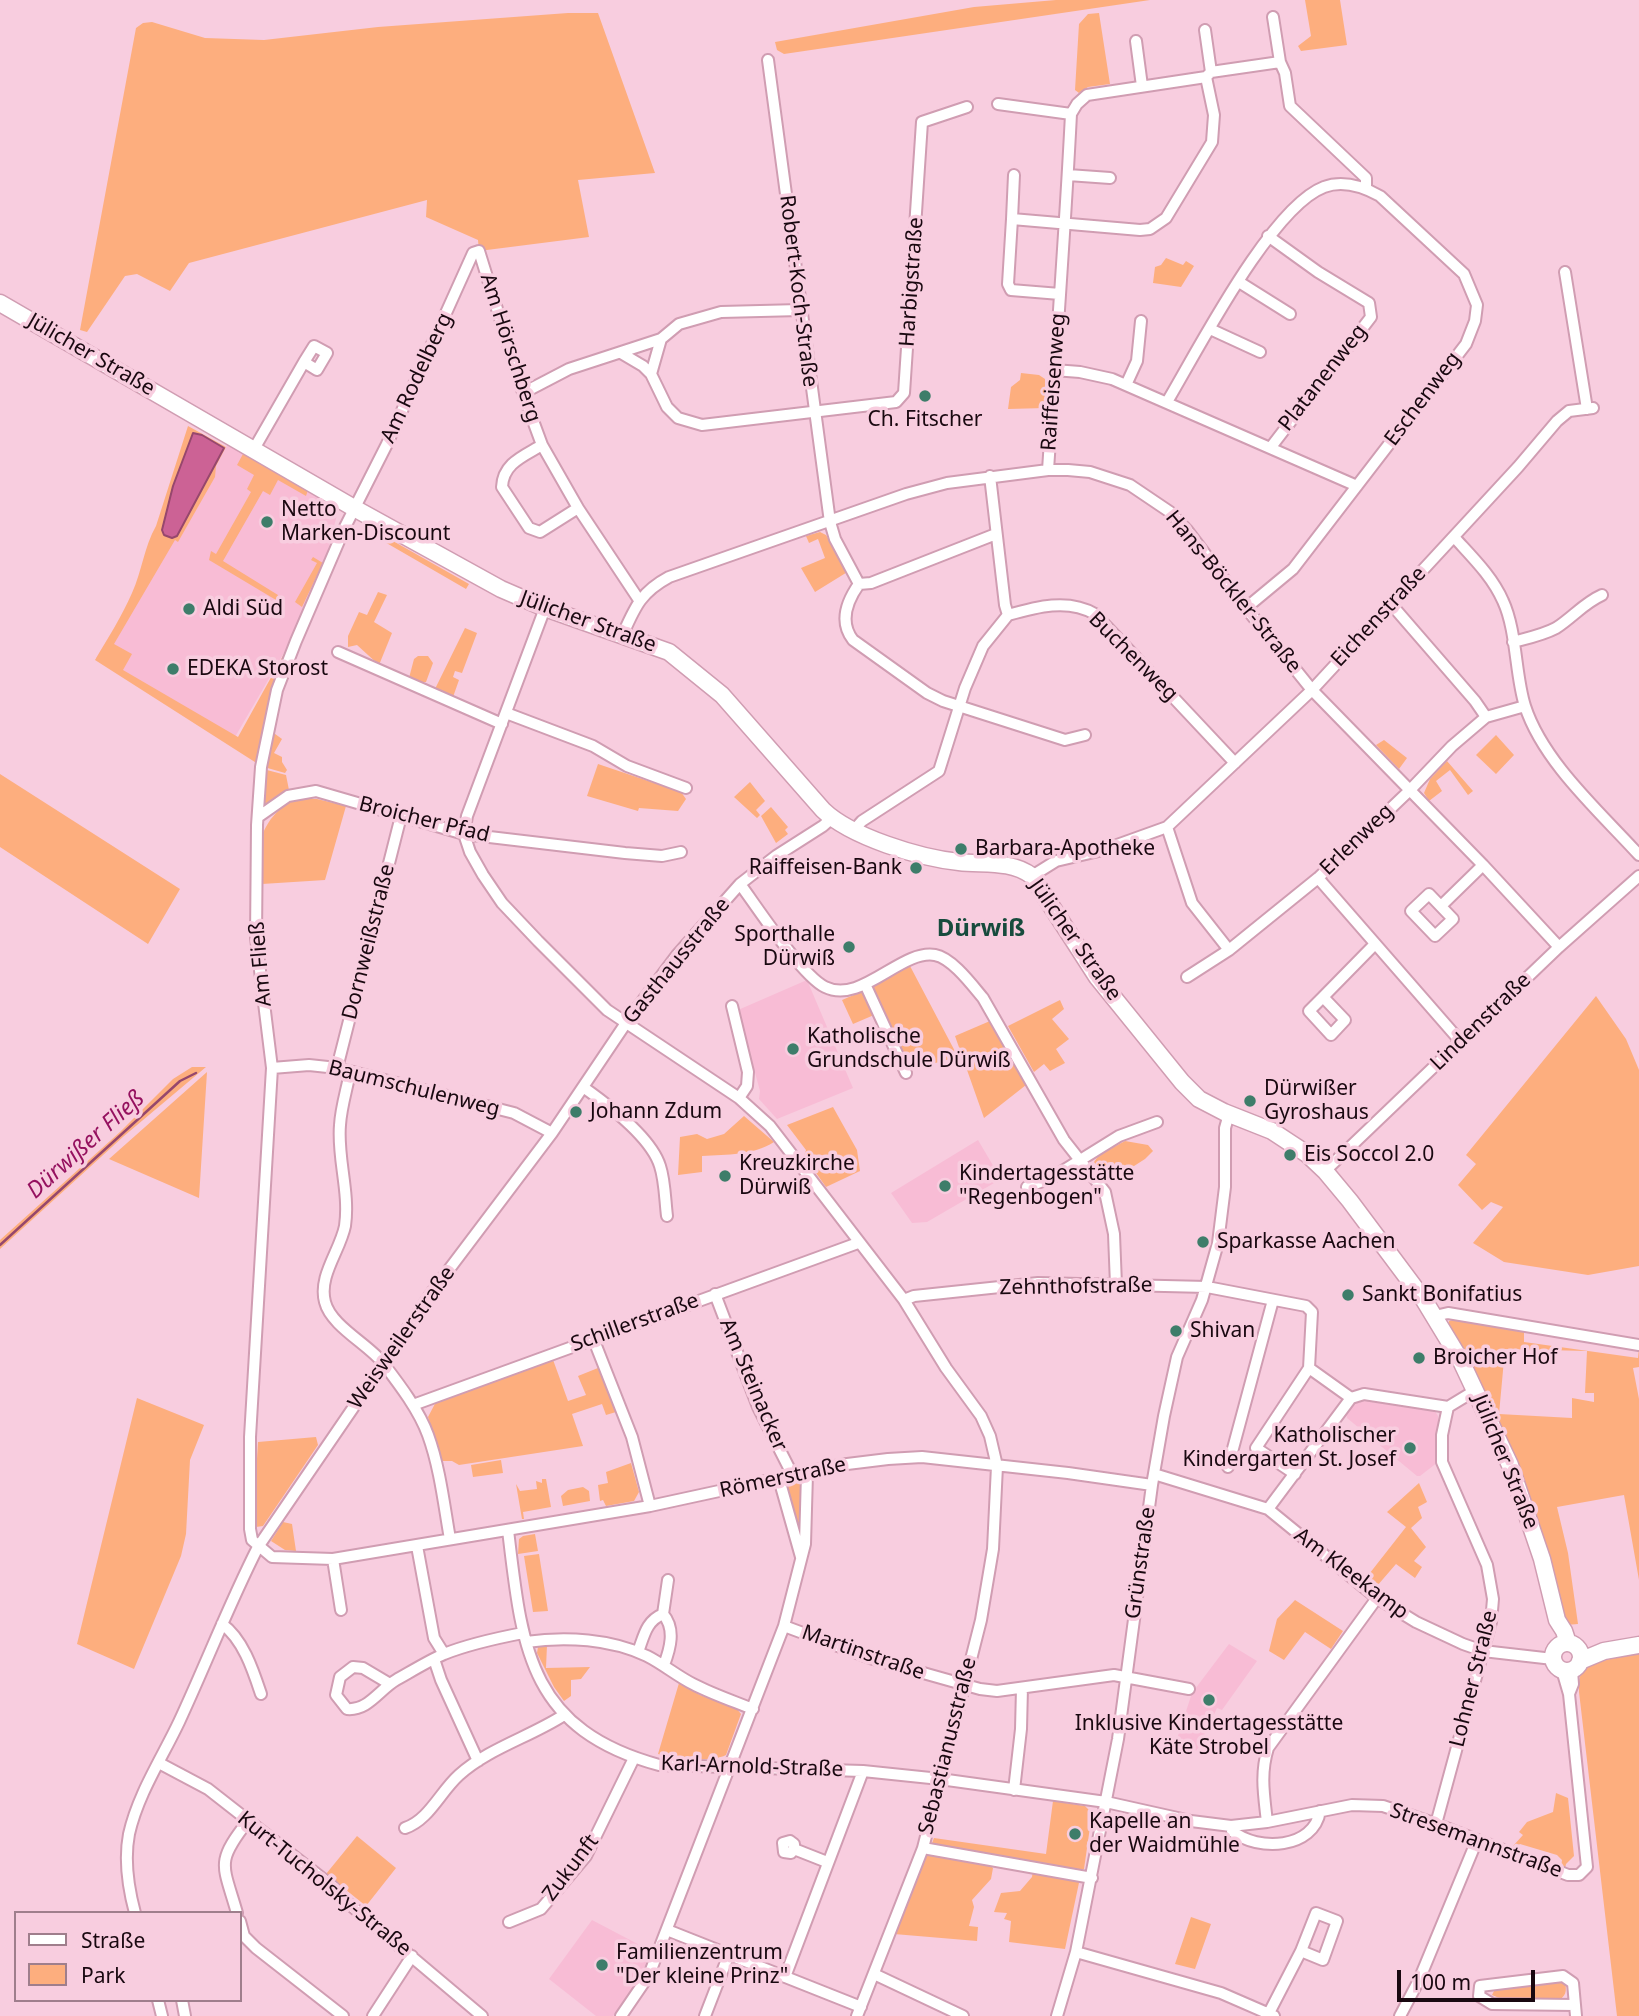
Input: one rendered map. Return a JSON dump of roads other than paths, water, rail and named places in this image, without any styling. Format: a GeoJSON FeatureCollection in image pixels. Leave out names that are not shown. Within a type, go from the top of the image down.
{"type":"FeatureCollection","features":[{"type":"Feature","properties":{"kind":"street","name":"Eschenweg"},"geometry":{"type":"LineString","coordinates":[[1246,608],[1293,569],[1466,344],[1475,321],[1476,305],[1464,274],[1380,196],[1366,188],[1366,178],[1290,106],[1273,17]]}},
{"type":"Feature","properties":{"kind":"street"},"geometry":{"type":"LineString","coordinates":[[1012,219],[1140,230],[1150,229],[1166,218],[1212,142],[1214,115],[1205,30]]}},
{"type":"Feature","properties":{"kind":"street"},"geometry":{"type":"LineString","coordinates":[[1136,41],[1142,86]]}},
{"type":"Feature","properties":{"kind":"street","name":"Robert-Koch-Straße"},"geometry":{"type":"LineString","coordinates":[[768,60],[830,522],[835,539],[859,584]]}},
{"type":"Feature","properties":{"kind":"street"},"geometry":{"type":"LineString","coordinates":[[998,104],[1071,114],[1087,95],[1280,62]]}},
{"type":"Feature","properties":{"kind":"street","name":"Harbigstraße"},"geometry":{"type":"LineString","coordinates":[[814,412],[896,402],[904,393],[922,122],[967,107]]}},
{"type":"Feature","properties":{"kind":"street","name":"Raiffeisenweg"},"geometry":{"type":"LineString","coordinates":[[1048,470],[1071,114]]}},
{"type":"Feature","properties":{"kind":"street","name":"Raiffeisenweg"},"geometry":{"type":"LineString","coordinates":[[1014,175],[1007,284],[1011,290],[1060,294]]}},
{"type":"Feature","properties":{"kind":"street"},"geometry":{"type":"LineString","coordinates":[[1068,175],[1110,178]]}},
{"type":"Feature","properties":{"kind":"street"},"geometry":{"type":"LineString","coordinates":[[1167,402],[1268,236],[1301,201],[1318,190],[1335,184],[1366,188]]}},
{"type":"Feature","properties":{"kind":"street","name":"Platanenweg"},"geometry":{"type":"LineString","coordinates":[[1268,236],[1318,272],[1369,303],[1371,317],[1271,447]]}},
{"type":"Feature","properties":{"kind":"street","name":"Am Hörschberg"},"geometry":{"type":"LineString","coordinates":[[479,251],[542,445],[578,508],[639,600]]}},
{"type":"Feature","properties":{"kind":"street","name":"Am Rodelberg"},"geometry":{"type":"LineString","coordinates":[[354,508],[387,444],[472,253],[479,251]]}},
{"type":"Feature","properties":{"kind":"street","name":"Eichenstraße"},"geometry":{"type":"LineString","coordinates":[[1032,876],[1056,861],[1103,850],[1167,827],[1312,690],[1557,421],[1569,411],[1590,409],[1565,272]]}},
{"type":"Feature","properties":{"kind":"street"},"geometry":{"type":"LineString","coordinates":[[1239,282],[1290,314]]}},
{"type":"Feature","properties":{"kind":"street","name":"Jülicher Straße"},"geometry":{"type":"LineString","coordinates":[[0,303],[354,508],[501,589],[545,608],[670,652],[714,688],[832,818],[854,830],[930,858],[1016,867],[1032,876],[1097,977],[1182,1082],[1199,1099],[1279,1135],[1307,1154],[1325,1171],[1435,1315],[1476,1390],[1510,1465],[1526,1507],[1558,1620],[1564,1631],[1567,1657]]}},
{"type":"Feature","properties":{"kind":"street"},"geometry":{"type":"LineString","coordinates":[[523,393],[569,369],[661,339],[679,324],[721,312],[800,310]]}},
{"type":"Feature","properties":{"kind":"street"},"geometry":{"type":"LineString","coordinates":[[1126,385],[1137,360],[1141,321]]}},
{"type":"Feature","properties":{"kind":"street"},"geometry":{"type":"LineString","coordinates":[[1210,329],[1260,352]]}},
{"type":"Feature","properties":{"kind":"street"},"geometry":{"type":"LineString","coordinates":[[651,374],[661,339]]}},
{"type":"Feature","properties":{"kind":"street"},"geometry":{"type":"LineString","coordinates":[[621,353],[651,374],[667,407],[678,418],[702,425],[814,412]]}},
{"type":"Feature","properties":{"kind":"street"},"geometry":{"type":"LineString","coordinates":[[254,449],[304,362]]}},
{"type":"Feature","properties":{"kind":"street"},"geometry":{"type":"LineString","coordinates":[[1054,370],[1103,376],[1357,486]]}},
{"type":"Feature","properties":{"kind":"street","name":"Am Hörschberg"},"geometry":{"type":"LineString","coordinates":[[542,445],[505,471],[502,487],[533,531],[540,532],[578,508]]}},
{"type":"Feature","properties":{"kind":"street","name":"Hans-Böckler-Straße"},"geometry":{"type":"LineString","coordinates":[[623,634],[639,600],[655,584],[669,577],[916,491],[990,476],[1048,470],[1090,472],[1130,485],[1149,495],[1187,530],[1312,690],[1559,947]]}},
{"type":"Feature","properties":{"kind":"street"},"geometry":{"type":"LineString","coordinates":[[854,830],[862,821],[939,771],[959,706],[983,646],[1008,615],[990,476]]}},
{"type":"Feature","properties":{"kind":"street","name":"Am Fließ"},"geometry":{"type":"LineString","coordinates":[[258,1547],[252,1540],[250,1529],[250,1437],[272,1068],[256,937],[261,767],[278,685],[354,508]]}},
{"type":"Feature","properties":{"kind":"street"},"geometry":{"type":"LineString","coordinates":[[996,534],[871,583],[859,584],[848,604],[846,632],[853,640],[927,693],[1065,740],[1085,735]]}},
{"type":"Feature","properties":{"kind":"street"},"geometry":{"type":"LineString","coordinates":[[1454,537],[1486,571],[1504,602],[1525,706],[1542,741],[1557,764],[1639,855]]}},
{"type":"Feature","properties":{"kind":"street"},"geometry":{"type":"LineString","coordinates":[[1513,642],[1544,634],[1588,601],[1602,595]]}},
{"type":"Feature","properties":{"kind":"street"},"geometry":{"type":"LineString","coordinates":[[1391,604],[1486,717]]}},
{"type":"Feature","properties":{"kind":"street","name":"Buchenweg"},"geometry":{"type":"LineString","coordinates":[[1008,615],[1063,605],[1085,608],[1095,614],[1235,763]]}},
{"type":"Feature","properties":{"kind":"street"},"geometry":{"type":"LineString","coordinates":[[464,834],[467,816],[545,608]]}},
{"type":"Feature","properties":{"kind":"street"},"geometry":{"type":"LineString","coordinates":[[338,652],[504,719],[593,746],[627,766],[685,788]]}},
{"type":"Feature","properties":{"kind":"street","name":"Erlenweg"},"geometry":{"type":"LineString","coordinates":[[1187,977],[1229,950],[1318,878],[1452,746],[1486,717],[1525,706]]}},
{"type":"Feature","properties":{"kind":"street","name":"Broicher Pfad"},"geometry":{"type":"LineString","coordinates":[[258,817],[288,796],[316,791],[464,834],[625,853],[662,856],[681,852]]}},
{"type":"Feature","properties":{"kind":"street","name":"Dornweißstraße"},"geometry":{"type":"LineString","coordinates":[[337,1068],[401,816]]}},
{"type":"Feature","properties":{"kind":"street","name":"Gasthausstraße"},"geometry":{"type":"LineString","coordinates":[[552,1133],[626,1023],[677,955],[740,884],[776,856],[824,827],[832,818]]}},
{"type":"Feature","properties":{"kind":"street"},"geometry":{"type":"LineString","coordinates":[[1167,827],[1192,903],[1229,950]]}},
{"type":"Feature","properties":{"kind":"street","name":"Sebastianusstraße"},"geometry":{"type":"LineString","coordinates":[[464,834],[476,864],[502,903],[607,1010],[739,1098],[770,1126],[904,1300],[946,1368],[981,1416],[990,1436],[997,1466],[993,1549],[988,1585],[923,1847],[859,2012]]}},
{"type":"Feature","properties":{"kind":"street"},"geometry":{"type":"LineString","coordinates":[[1441,906],[1483,865]]}},
{"type":"Feature","properties":{"kind":"street","name":"Lindenstraße"},"geometry":{"type":"LineString","coordinates":[[1325,1171],[1559,947],[1639,876]]}},
{"type":"Feature","properties":{"kind":"street"},"geometry":{"type":"LineString","coordinates":[[1318,878],[1461,1042]]}},
{"type":"Feature","properties":{"kind":"street"},"geometry":{"type":"LineString","coordinates":[[740,884],[784,944],[816,981],[827,988],[838,990],[865,984],[921,956],[934,955],[947,961],[969,980],[983,998],[1063,1140],[1105,1192],[1114,1234],[1116,1285]]}},
{"type":"Feature","properties":{"kind":"street"},"geometry":{"type":"LineString","coordinates":[[1324,997],[1375,944]]}},
{"type":"Feature","properties":{"kind":"street"},"geometry":{"type":"LineString","coordinates":[[865,984],[906,1073]]}},
{"type":"Feature","properties":{"kind":"street"},"geometry":{"type":"LineString","coordinates":[[732,1006],[748,1072],[747,1086],[739,1098]]}},
{"type":"Feature","properties":{"kind":"street","name":"Baumschulenweg"},"geometry":{"type":"LineString","coordinates":[[272,1068],[309,1065],[337,1068],[514,1114],[552,1133]]}},
{"type":"Feature","properties":{"kind":"street"},"geometry":{"type":"LineString","coordinates":[[350,1072],[340,1125],[345,1226],[324,1286],[324,1301],[332,1317],[375,1353],[428,1432],[450,1539]]}},
{"type":"Feature","properties":{"kind":"street"},"geometry":{"type":"LineString","coordinates":[[583,1087],[621,1115],[654,1155],[660,1166],[667,1216]]}},
{"type":"Feature","properties":{"kind":"street","name":"Grünstraße"},"geometry":{"type":"LineString","coordinates":[[1057,2016],[1076,1952],[1118,1739],[1153,1480],[1178,1357],[1207,1287],[1222,1219],[1225,1128],[1229,1114]]}},
{"type":"Feature","properties":{"kind":"street"},"geometry":{"type":"LineString","coordinates":[[1027,1186],[1053,1177],[1119,1136],[1157,1122]]}},
{"type":"Feature","properties":{"kind":"street","name":"Weisweilerstraße"},"geometry":{"type":"LineString","coordinates":[[134,1911],[127,1881],[129,1836],[138,1803],[258,1547],[435,1288],[552,1133]]}},
{"type":"Feature","properties":{"kind":"street","name":"Schillerstraße"},"geometry":{"type":"LineString","coordinates":[[412,1405],[858,1243]]}},
{"type":"Feature","properties":{"kind":"street","name":"Zehnthofstraße"},"geometry":{"type":"LineString","coordinates":[[904,1300],[914,1296],[1038,1283],[1207,1287],[1306,1306],[1312,1312],[1309,1368]]}},
{"type":"Feature","properties":{"kind":"street","name":"Am Steinacker"},"geometry":{"type":"LineString","coordinates":[[715,1294],[758,1407],[791,1477]]}},
{"type":"Feature","properties":{"kind":"street"},"geometry":{"type":"LineString","coordinates":[[1228,1467],[1273,1300]]}},
{"type":"Feature","properties":{"kind":"street"},"geometry":{"type":"LineString","coordinates":[[1435,1315],[1448,1313],[1639,1345]]}},
{"type":"Feature","properties":{"kind":"street"},"geometry":{"type":"LineString","coordinates":[[593,1338],[632,1437],[650,1506]]}},
{"type":"Feature","properties":{"kind":"street"},"geometry":{"type":"LineString","coordinates":[[1295,1474],[1258,1451],[1256,1444],[1309,1368],[1351,1398]]}},
{"type":"Feature","properties":{"kind":"street"},"geometry":{"type":"LineString","coordinates":[[1268,1509],[1351,1398],[1364,1394],[1448,1407],[1476,1390]]}},
{"type":"Feature","properties":{"kind":"street","name":"Lohner Straße"},"geometry":{"type":"LineString","coordinates":[[1436,1824],[1491,1622],[1493,1599],[1488,1565],[1442,1462],[1448,1407]]}},
{"type":"Feature","properties":{"kind":"street","name":"Römerstraße"},"geometry":{"type":"LineString","coordinates":[[258,1547],[272,1556],[333,1559],[650,1506],[859,1462],[888,1459],[922,1457],[1153,1480]]}},
{"type":"Feature","properties":{"kind":"street"},"geometry":{"type":"LineString","coordinates":[[625,2015],[649,1975],[784,1626],[805,1544],[807,1474]]}},
{"type":"Feature","properties":{"kind":"street"},"geometry":{"type":"LineString","coordinates":[[779,1479],[801,1557]]}},
{"type":"Feature","properties":{"kind":"street","name":"Am Kleekamp"},"geometry":{"type":"LineString","coordinates":[[1153,1480],[1268,1509],[1377,1598],[1416,1622],[1463,1644],[1483,1651],[1567,1657]]}},
{"type":"Feature","properties":{"kind":"street","name":"Karl-Arnold-Straße"},"geometry":{"type":"LineString","coordinates":[[508,1530],[532,1665],[564,1715],[592,1738],[634,1758],[659,1765],[684,1768],[863,1772],[940,1779],[1014,1790]]}},
{"type":"Feature","properties":{"kind":"street"},"geometry":{"type":"LineString","coordinates":[[417,1546],[439,1656],[441,1680],[478,1761]]}},
{"type":"Feature","properties":{"kind":"street"},"geometry":{"type":"LineString","coordinates":[[333,1559],[341,1611]]}},
{"type":"Feature","properties":{"kind":"street"},"geometry":{"type":"LineString","coordinates":[[664,1665],[669,1651],[671,1629],[663,1614],[668,1580]]}},
{"type":"Feature","properties":{"kind":"street"},"geometry":{"type":"LineString","coordinates":[[1268,1822],[1262,1782],[1268,1748],[1377,1598]]}},
{"type":"Feature","properties":{"kind":"street"},"geometry":{"type":"LineString","coordinates":[[638,1652],[648,1625],[663,1614]]}},
{"type":"Feature","properties":{"kind":"street"},"geometry":{"type":"LineString","coordinates":[[222,1624],[232,1632],[253,1671],[261,1693]]}},
{"type":"Feature","properties":{"kind":"street","name":"Martinstraße"},"geometry":{"type":"LineString","coordinates":[[784,1626],[870,1658],[963,1686],[997,1691],[1114,1675],[1189,1689]]}},
{"type":"Feature","properties":{"kind":"street"},"geometry":{"type":"LineString","coordinates":[[390,1684],[363,1668],[353,1668],[340,1677],[336,1695],[347,1709],[357,1710],[390,1684],[439,1656],[480,1642],[525,1637],[597,1641],[624,1646],[638,1652],[692,1684],[752,1709]]}},
{"type":"Feature","properties":{"kind":"street"},"geometry":{"type":"LineString","coordinates":[[1567,1657],[1639,1645]]}},
{"type":"Feature","properties":{"kind":"street","name":"Stresemannstraße"},"geometry":{"type":"LineString","coordinates":[[1014,1790],[1106,1802],[1191,1821],[1231,1826],[1268,1822],[1352,1805],[1383,1806],[1568,1875],[1579,1875],[1587,1867],[1569,1694],[1573,1684],[1567,1657]]}},
{"type":"Feature","properties":{"kind":"street"},"geometry":{"type":"LineString","coordinates":[[1014,1790],[1021,1729],[1022,1688]]}},
{"type":"Feature","properties":{"kind":"street"},"geometry":{"type":"LineString","coordinates":[[405,1828],[418,1823],[459,1775],[478,1761],[564,1715]]}},
{"type":"Feature","properties":{"kind":"street","name":"Zukunft"},"geometry":{"type":"LineString","coordinates":[[509,1922],[541,1909],[586,1856],[634,1758]]}},
{"type":"Feature","properties":{"kind":"street","name":"Kurt-Tucholsky-Straße"},"geometry":{"type":"LineString","coordinates":[[159,1763],[208,1789],[332,1886],[349,1904],[482,2016]]}},
{"type":"Feature","properties":{"kind":"street"},"geometry":{"type":"LineString","coordinates":[[785,1977],[863,1772]]}},
{"type":"Feature","properties":{"kind":"street","name":"Stresemannstraße"},"geometry":{"type":"LineString","coordinates":[[1231,1826],[1232,1831],[1251,1842],[1298,1841],[1317,1826],[1320,1811]]}},
{"type":"Feature","properties":{"kind":"street"},"geometry":{"type":"LineString","coordinates":[[236,1911],[223,1865],[229,1846],[248,1821]]}},
{"type":"Feature","properties":{"kind":"street"},"geometry":{"type":"LineString","coordinates":[[1400,2016],[1419,1980],[1477,1840]]}},
{"type":"Feature","properties":{"kind":"street"},"geometry":{"type":"LineString","coordinates":[[923,1847],[1092,1878]]}},
{"type":"Feature","properties":{"kind":"street"},"geometry":{"type":"LineString","coordinates":[[794,1849],[827,1862]]}},
{"type":"Feature","properties":{"kind":"street"},"geometry":{"type":"LineString","coordinates":[[242,1928],[244,1936],[256,1948],[343,2016]]}},
{"type":"Feature","properties":{"kind":"street"},"geometry":{"type":"LineString","coordinates":[[667,1930],[785,1977],[859,2012]]}},
{"type":"Feature","properties":{"kind":"street"},"geometry":{"type":"LineString","coordinates":[[1076,1952],[1221,1993],[1272,2015],[1301,1951]]}},
{"type":"Feature","properties":{"kind":"street"},"geometry":{"type":"LineString","coordinates":[[705,2016],[729,1954]]}},
{"type":"Feature","properties":{"kind":"street"},"geometry":{"type":"LineString","coordinates":[[373,2016],[412,1956]]}},
{"type":"Feature","properties":{"kind":"street"},"geometry":{"type":"LineString","coordinates":[[874,1973],[963,2016]]}},
{"type":"Feature","properties":{"kind":"street"},"geometry":{"type":"LineString","coordinates":[[1563,1976],[1573,1983],[1575,2011],[1492,2004],[1479,1996],[1480,1986],[1563,1976]]}},
{"type":"Feature","properties":{"kind":"waterway","name":"Dürwißer Fließ"},"geometry":{"type":"LineString","coordinates":[[0,1245],[180,1081],[196,1073]]}},
{"type":"Feature","properties":{"kind":"place","name":"Ch. Fitscher"},"geometry":{"type":"Point","coordinates":[925,396]}},
{"type":"Feature","properties":{"kind":"place","name":"Netto Marken-Discount"},"geometry":{"type":"Point","coordinates":[267,522]}},
{"type":"Feature","properties":{"kind":"place","name":"Aldi Süd"},"geometry":{"type":"Point","coordinates":[189,609]}},
{"type":"Feature","properties":{"kind":"place","name":"EDEKA Storost"},"geometry":{"type":"Point","coordinates":[173,669]}},
{"type":"Feature","properties":{"kind":"place","name":"Barbara-Apotheke"},"geometry":{"type":"Point","coordinates":[961,849]}},
{"type":"Feature","properties":{"kind":"place","name":"Raiffeisen-Bank"},"geometry":{"type":"Point","coordinates":[916,868]}},
{"type":"Feature","properties":{"kind":"place","name":"Sporthalle Dürwiß"},"geometry":{"type":"Point","coordinates":[849,947]}},
{"type":"Feature","properties":{"kind":"place","name":"Katholische Grundschule Dürwiß"},"geometry":{"type":"Point","coordinates":[793,1049]}},
{"type":"Feature","properties":{"kind":"place","name":"Dürwißer Gyroshaus"},"geometry":{"type":"Point","coordinates":[1250,1101]}},
{"type":"Feature","properties":{"kind":"place","name":"Johann Zdum"},"geometry":{"type":"Point","coordinates":[576,1112]}},
{"type":"Feature","properties":{"kind":"place","name":"Eis Soccol 2.0"},"geometry":{"type":"Point","coordinates":[1290,1155]}},
{"type":"Feature","properties":{"kind":"place","name":"Kreuzkirche Dürwiß"},"geometry":{"type":"Point","coordinates":[725,1176]}},
{"type":"Feature","properties":{"kind":"place","name":"Kindertagesstätte \"Regenbogen\""},"geometry":{"type":"Point","coordinates":[945,1186]}},
{"type":"Feature","properties":{"kind":"place","name":"Sparkasse Aachen"},"geometry":{"type":"Point","coordinates":[1203,1242]}},
{"type":"Feature","properties":{"kind":"place","name":"Sankt Bonifatius"},"geometry":{"type":"Point","coordinates":[1348,1295]}},
{"type":"Feature","properties":{"kind":"place","name":"Shivan"},"geometry":{"type":"Point","coordinates":[1176,1331]}},
{"type":"Feature","properties":{"kind":"place","name":"Broicher Hof"},"geometry":{"type":"Point","coordinates":[1419,1358]}},
{"type":"Feature","properties":{"kind":"place","name":"Katholischer Kindergarten St. Josef"},"geometry":{"type":"Point","coordinates":[1410,1448]}},
{"type":"Feature","properties":{"kind":"place","name":"Inklusive Kindertagesstätte Käte Strobel"},"geometry":{"type":"Point","coordinates":[1209,1700]}},
{"type":"Feature","properties":{"kind":"place","name":"Kapelle an der Waidmühle"},"geometry":{"type":"Point","coordinates":[1075,1834]}},
{"type":"Feature","properties":{"kind":"place","name":"Familienzentrum \"Der kleine Prinz\""},"geometry":{"type":"Point","coordinates":[602,1965]}},
{"type":"Feature","properties":{"kind":"district","name":"Dürwiß"},"geometry":{"type":"Point","coordinates":[981,929]}}]}
